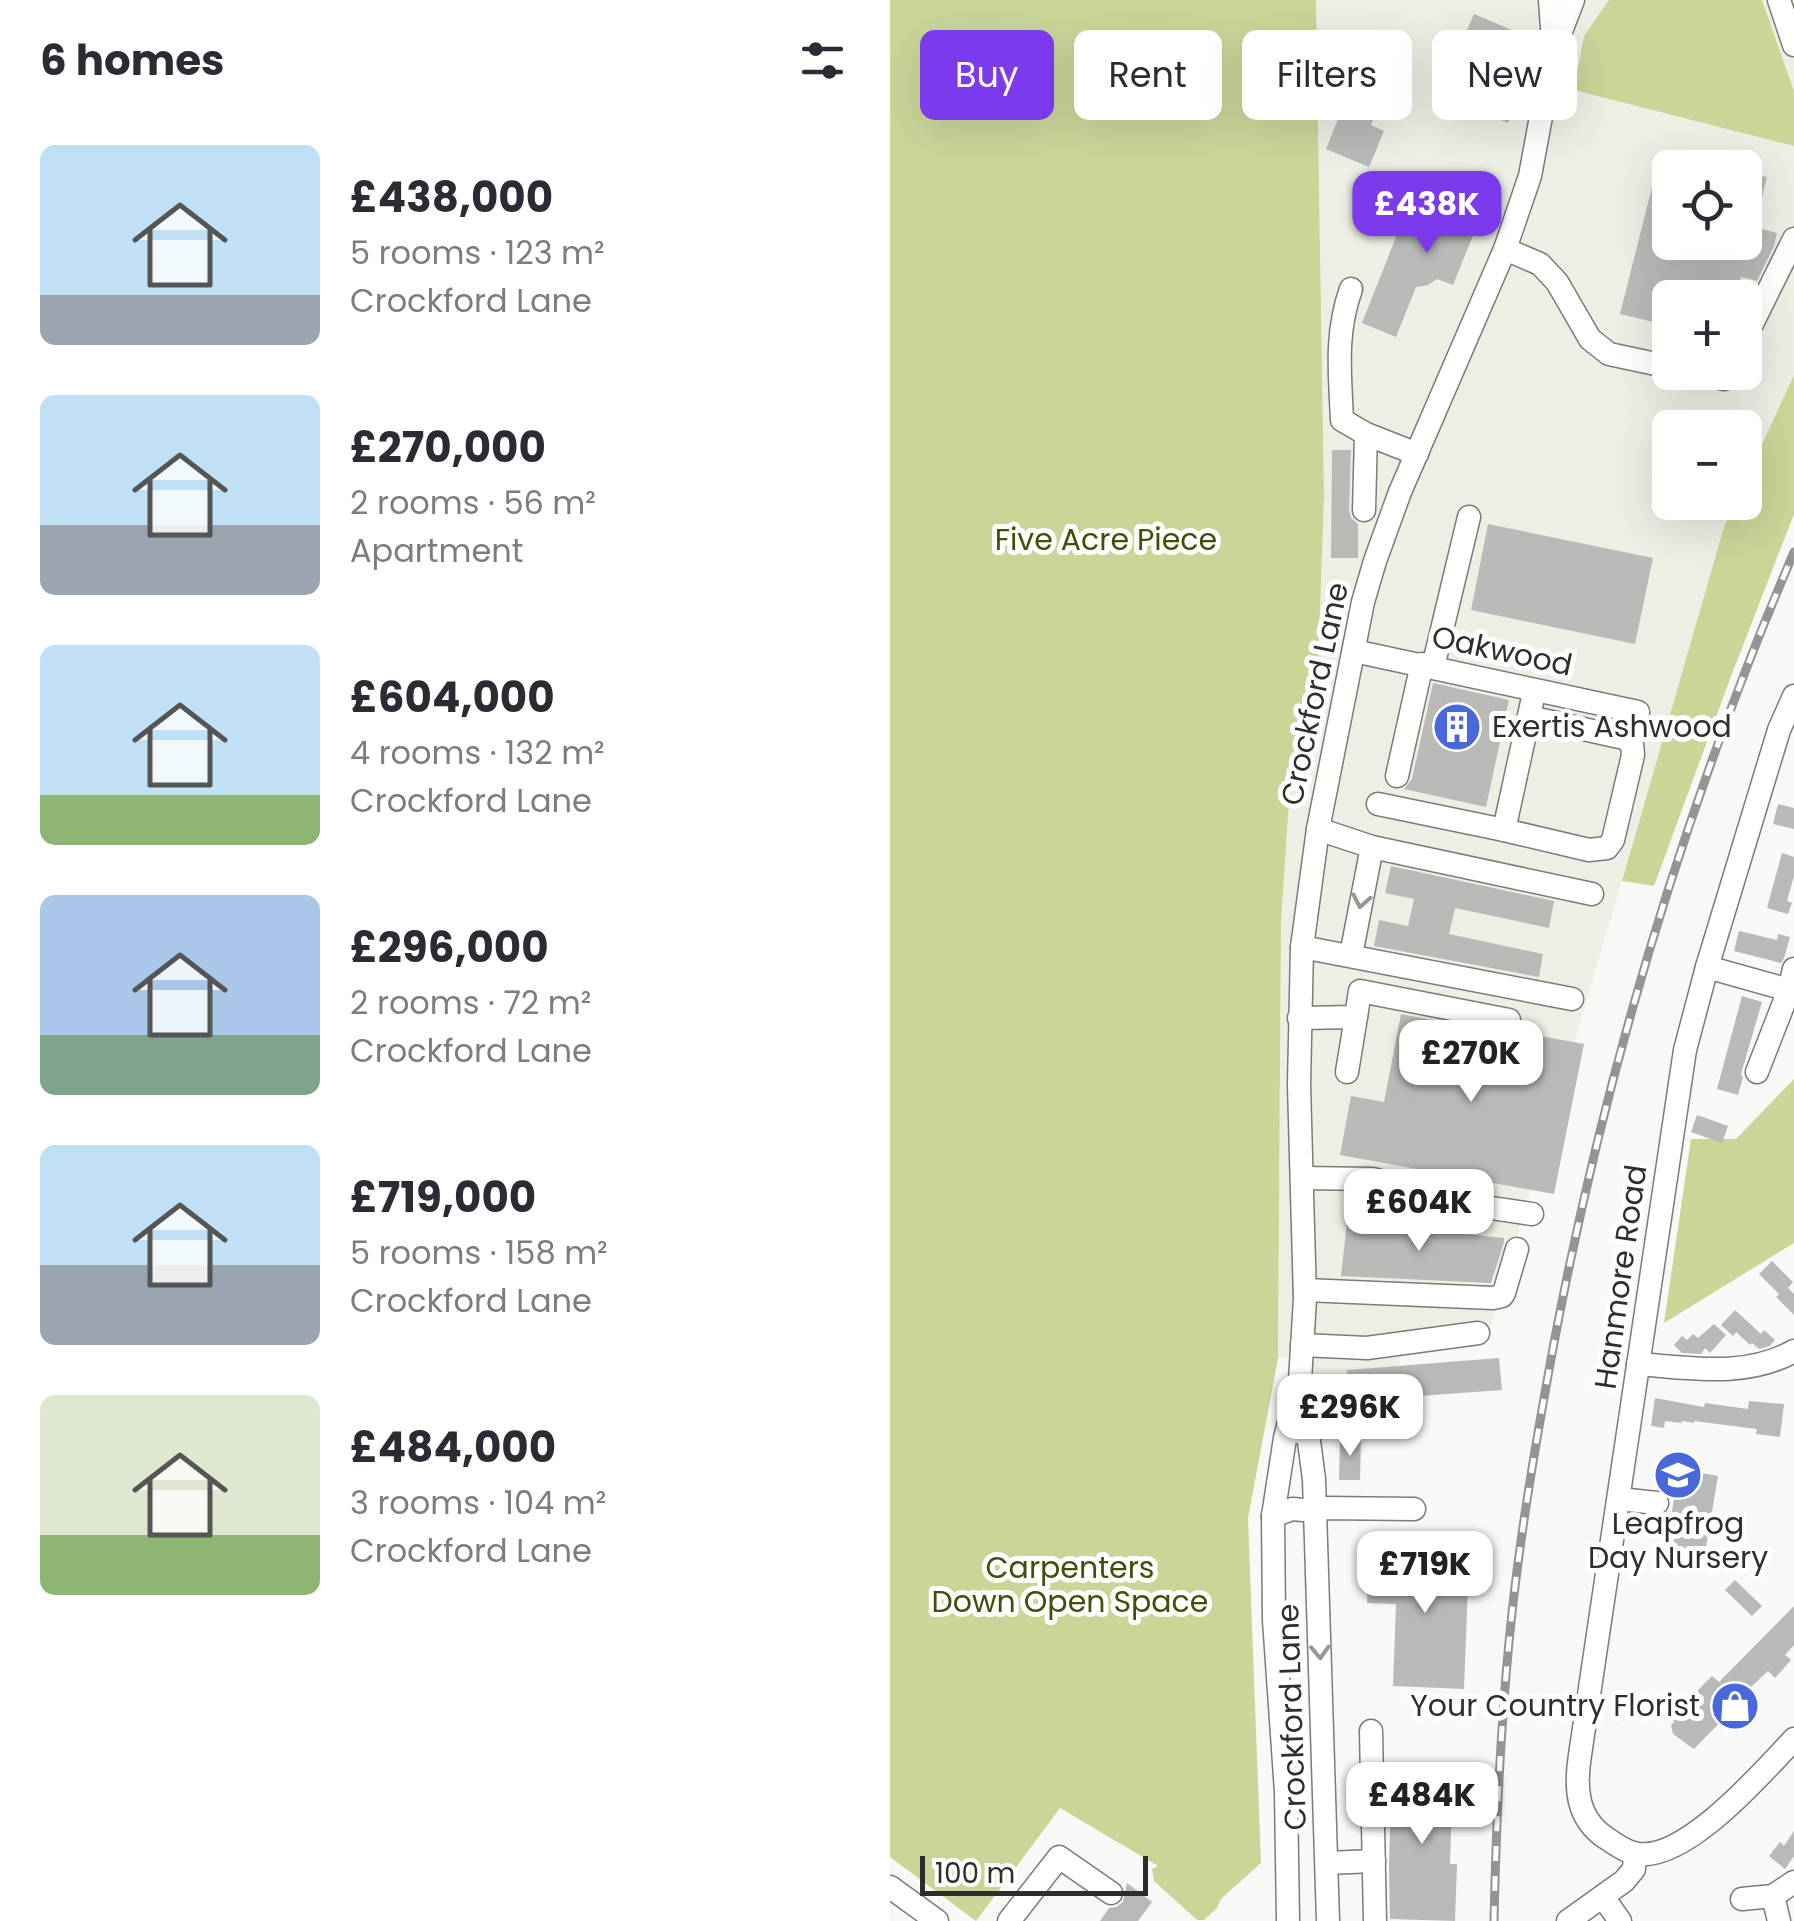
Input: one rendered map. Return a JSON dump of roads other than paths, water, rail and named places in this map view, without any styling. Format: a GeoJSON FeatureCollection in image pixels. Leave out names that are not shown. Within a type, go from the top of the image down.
{"type":"FeatureCollection","features":[{"type":"Feature","properties":{"kind":"street","name":"Crockford Lane"},"geometry":{"type":"LineString","coordinates":[[1550,0],[1552,30]]}},
{"type":"Feature","properties":{"kind":"street","name":"Crockford Lane"},"geometry":{"type":"LineString","coordinates":[[1562,30],[1573,0]]}},
{"type":"Feature","properties":{"kind":"street"},"geometry":{"type":"LineString","coordinates":[[1779,0],[1794,45]]}},
{"type":"Feature","properties":{"kind":"street","name":"Crockford Lane"},"geometry":{"type":"LineString","coordinates":[[1288,1921],[1273,1516],[1285,1438],[1300,1380],[1305,1290],[1299,1018],[1302,947],[1318,829],[1374,560],[1505,250],[1530,176],[1541,120]]}},
{"type":"Feature","properties":{"kind":"street"},"geometry":{"type":"LineString","coordinates":[[1762,304],[1794,239]]}},
{"type":"Feature","properties":{"kind":"street"},"geometry":{"type":"LineString","coordinates":[[1505,250],[1540,264],[1557,282],[1590,339],[1609,354],[1652,363]]}},
{"type":"Feature","properties":{"kind":"street"},"geometry":{"type":"LineString","coordinates":[[1350,289],[1338,346],[1342,420],[1417,454]]}},
{"type":"Feature","properties":{"kind":"street"},"geometry":{"type":"LineString","coordinates":[[1364,510],[1366,434]]}},
{"type":"Feature","properties":{"kind":"street"},"geometry":{"type":"LineString","coordinates":[[1397,776],[1469,518]]}},
{"type":"Feature","properties":{"kind":"street","name":"Oakwood"},"geometry":{"type":"LineString","coordinates":[[1354,651],[1638,712]]}},
{"type":"Feature","properties":{"kind":"street"},"geometry":{"type":"LineString","coordinates":[[1504,830],[1534,689]]}},
{"type":"Feature","properties":{"kind":"street","name":"Hanmore Road"},"geometry":{"type":"LineString","coordinates":[[1635,1854],[1601,1835],[1588,1820],[1581,1809],[1576,1784],[1686,1050],[1779,730],[1794,696]]}},
{"type":"Feature","properties":{"kind":"street"},"geometry":{"type":"LineString","coordinates":[[1378,804],[1589,850],[1607,848],[1633,755],[1632,744],[1624,738],[1529,717]]}},
{"type":"Feature","properties":{"kind":"street"},"geometry":{"type":"LineString","coordinates":[[1318,829],[1372,847],[1592,894]]}},
{"type":"Feature","properties":{"kind":"street"},"geometry":{"type":"LineString","coordinates":[[1350,955],[1372,847]]}},
{"type":"Feature","properties":{"kind":"street"},"geometry":{"type":"LineString","coordinates":[[1302,947],[1572,999]]}},
{"type":"Feature","properties":{"kind":"street"},"geometry":{"type":"LineString","coordinates":[[1707,967],[1792,979],[1784,1034],[1757,1072]]}},
{"type":"Feature","properties":{"kind":"street"},"geometry":{"type":"LineString","coordinates":[[1348,1072],[1360,992],[1509,1020]]}},
{"type":"Feature","properties":{"kind":"street"},"geometry":{"type":"LineString","coordinates":[[1299,1018],[1356,1017]]}},
{"type":"Feature","properties":{"kind":"street"},"geometry":{"type":"LineString","coordinates":[[1303,1178],[1373,1179],[1451,1202],[1532,1214]]}},
{"type":"Feature","properties":{"kind":"street"},"geometry":{"type":"LineString","coordinates":[[1305,1290],[1492,1298],[1502,1296],[1506,1289],[1517,1249]]}},
{"type":"Feature","properties":{"kind":"street"},"geometry":{"type":"LineString","coordinates":[[1302,1346],[1367,1348],[1478,1333]]}},
{"type":"Feature","properties":{"kind":"street"},"geometry":{"type":"LineString","coordinates":[[1638,1364],[1731,1369],[1759,1366],[1794,1351]]}},
{"type":"Feature","properties":{"kind":"street","name":"Crockford Lane"},"geometry":{"type":"LineString","coordinates":[[1300,1380],[1316,1510],[1334,1862],[1328,1921]]}},
{"type":"Feature","properties":{"kind":"street"},"geometry":{"type":"LineString","coordinates":[[1285,1438],[1315,1424],[1395,1416]]}},
{"type":"Feature","properties":{"kind":"street"},"geometry":{"type":"LineString","coordinates":[[1618,1499],[1657,1503]]}},
{"type":"Feature","properties":{"kind":"street"},"geometry":{"type":"LineString","coordinates":[[1273,1516],[1292,1509],[1414,1508]]}},
{"type":"Feature","properties":{"kind":"street"},"geometry":{"type":"LineString","coordinates":[[1371,1731],[1375,1921]]}},
{"type":"Feature","properties":{"kind":"street"},"geometry":{"type":"LineString","coordinates":[[1568,1921],[1607,1895],[1634,1869],[1635,1854],[1669,1849],[1689,1838],[1794,1739]]}},
{"type":"Feature","properties":{"kind":"street"},"geometry":{"type":"LineString","coordinates":[[1009,1921],[1059,1857],[1111,1893]]}},
{"type":"Feature","properties":{"kind":"street"},"geometry":{"type":"LineString","coordinates":[[1334,1862],[1374,1861]]}},
{"type":"Feature","properties":{"kind":"street"},"geometry":{"type":"LineString","coordinates":[[1742,1899],[1773,1896],[1794,1882]]}},
{"type":"Feature","properties":{"kind":"street"},"geometry":{"type":"LineString","coordinates":[[890,1886],[937,1921]]}},
{"type":"Feature","properties":{"kind":"street"},"geometry":{"type":"LineString","coordinates":[[1607,1895],[1620,1921]]}},
{"type":"Feature","properties":{"kind":"street"},"geometry":{"type":"LineString","coordinates":[[1773,1896],[1779,1921]]}},
{"type":"Feature","properties":{"kind":"railway"},"geometry":{"type":"LineString","coordinates":[[1494,1921],[1501,1747],[1513,1606],[1533,1465],[1572,1255],[1595,1152],[1650,949],[1716,748],[1794,552]]}},
{"type":"Feature","properties":{"kind":"place","name":"Exertis Ashwood"},"geometry":{"type":"Point","coordinates":[1457,727]}},
{"type":"Feature","properties":{"kind":"place","name":"Leapfrog Day Nursery"},"geometry":{"type":"Point","coordinates":[1678,1475]}},
{"type":"Feature","properties":{"kind":"place","name":"Your Country Florist"},"geometry":{"type":"Point","coordinates":[1735,1706]}},
{"type":"Feature","properties":{"kind":"park label","name":"Five Acre Piece"},"geometry":{"type":"Point","coordinates":[1106,540]}},
{"type":"Feature","properties":{"kind":"park label","name":"Carpenters Down Open Space"},"geometry":{"type":"Point","coordinates":[1070,1585]}}]}
